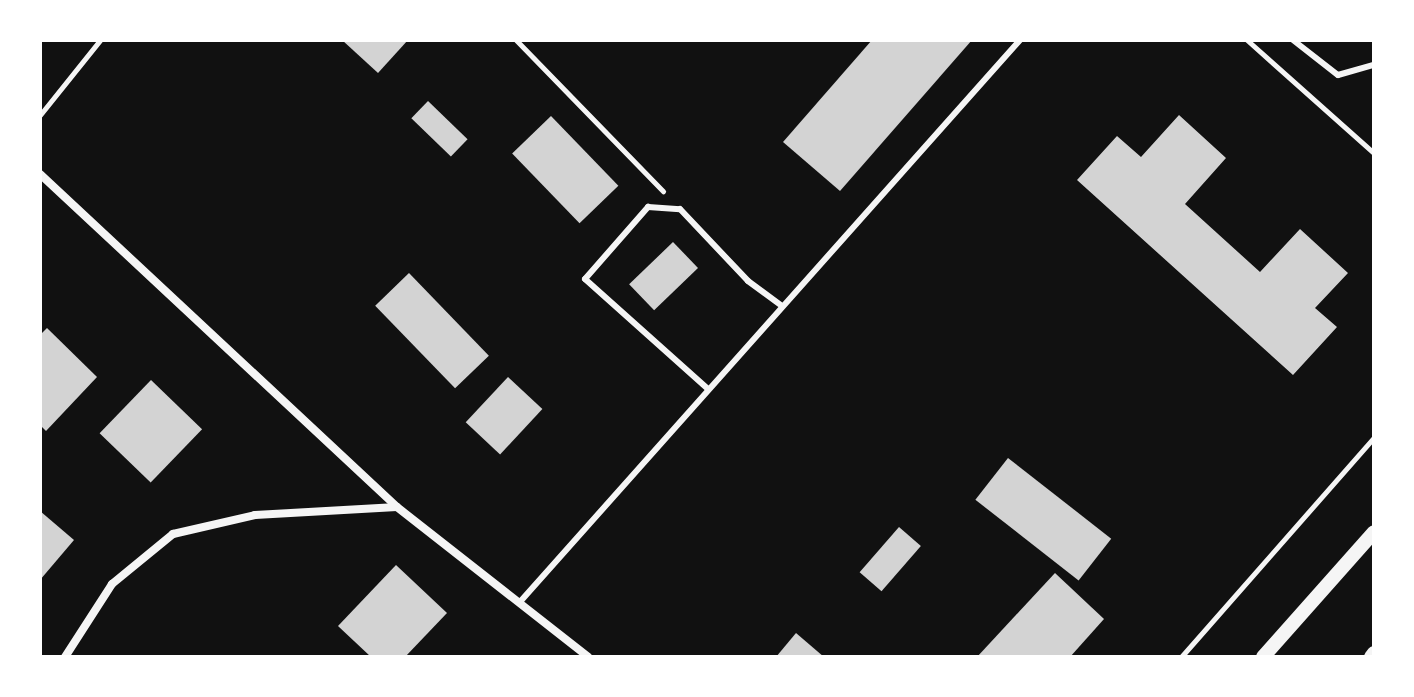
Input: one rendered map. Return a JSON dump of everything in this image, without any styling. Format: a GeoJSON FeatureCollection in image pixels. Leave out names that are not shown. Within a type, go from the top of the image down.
{"type":"FeatureCollection","features":[{"type":"Feature","properties":{"kind":"street"},"geometry":{"type":"LineString","coordinates":[[40,174],[397,507],[588,657]]}},
{"type":"Feature","properties":{"kind":"street"},"geometry":{"type":"LineString","coordinates":[[65,657],[112,584],[173,534],[255,515],[397,507]]}},
{"type":"Feature","properties":{"kind":"street"},"geometry":{"type":"LineString","coordinates":[[1263,657],[1374,532]]}},
{"type":"Feature","properties":{"kind":"lane"},"geometry":{"type":"LineString","coordinates":[[519,603],[1020,40]]}},
{"type":"Feature","properties":{"kind":"lane"},"geometry":{"type":"LineString","coordinates":[[1293,40],[1338,75],[1374,65]]}},
{"type":"Feature","properties":{"kind":"lane"},"geometry":{"type":"LineString","coordinates":[[708,389],[585,279],[648,207],[680,209],[748,281],[782,306]]}},
{"type":"Feature","properties":{"kind":"path"},"geometry":{"type":"LineString","coordinates":[[40,115],[100,40]]}},
{"type":"Feature","properties":{"kind":"path"},"geometry":{"type":"LineString","coordinates":[[516,40],[680,209]]}},
{"type":"Feature","properties":{"kind":"path"},"geometry":{"type":"LineString","coordinates":[[1247,40],[1374,153]]}},
{"type":"Feature","properties":{"kind":"path"},"geometry":{"type":"LineString","coordinates":[[1181,657],[1374,437]]}},
{"type":"Feature","properties":{"kind":"building"},"geometry":{"type":"Polygon","coordinates":[[[342,40],[408,40],[378,73],[342,40]]]}},
{"type":"Feature","properties":{"kind":"building"},"geometry":{"type":"Polygon","coordinates":[[[872,40],[972,40],[840,191],[783,142],[872,40]]]}},
{"type":"Feature","properties":{"kind":"building"},"geometry":{"type":"Polygon","coordinates":[[[428,101],[468,139],[451,156],[411,118],[428,101]]]}},
{"type":"Feature","properties":{"kind":"building"},"geometry":{"type":"Polygon","coordinates":[[[1179,115],[1226,158],[1185,204],[1260,272],[1300,229],[1348,273],[1315,308],[1337,327],[1293,375],[1077,180],[1117,136],[1141,157],[1179,115]]]}},
{"type":"Feature","properties":{"kind":"building"},"geometry":{"type":"Polygon","coordinates":[[[551,116],[618,186],[580,223],[512,154],[551,116]]]}},
{"type":"Feature","properties":{"kind":"building"},"geometry":{"type":"Polygon","coordinates":[[[673,242],[698,268],[654,310],[629,284],[673,242]]]}},
{"type":"Feature","properties":{"kind":"building"},"geometry":{"type":"Polygon","coordinates":[[[409,273],[489,356],[455,388],[375,306],[409,273]]]}},
{"type":"Feature","properties":{"kind":"building"},"geometry":{"type":"Polygon","coordinates":[[[47,328],[97,377],[46,431],[40,425],[40,335],[47,328]]]}},
{"type":"Feature","properties":{"kind":"building"},"geometry":{"type":"Polygon","coordinates":[[[508,377],[542,409],[500,454],[466,422],[508,377]]]}},
{"type":"Feature","properties":{"kind":"building"},"geometry":{"type":"Polygon","coordinates":[[[151,380],[202,429],[151,483],[100,433],[151,380]]]}},
{"type":"Feature","properties":{"kind":"building"},"geometry":{"type":"Polygon","coordinates":[[[1008,458],[1111,539],[1079,580],[975,500],[1008,458]]]}},
{"type":"Feature","properties":{"kind":"building"},"geometry":{"type":"Polygon","coordinates":[[[40,511],[74,540],[40,580],[40,511]]]}},
{"type":"Feature","properties":{"kind":"building"},"geometry":{"type":"Polygon","coordinates":[[[899,527],[921,546],[882,591],[860,572],[899,527]]]}},
{"type":"Feature","properties":{"kind":"building"},"geometry":{"type":"Polygon","coordinates":[[[396,565],[447,613],[405,657],[371,657],[338,626],[396,565]]]}},
{"type":"Feature","properties":{"kind":"building"},"geometry":{"type":"Polygon","coordinates":[[[1055,573],[1104,619],[1070,657],[977,657],[1055,573]]]}},
{"type":"Feature","properties":{"kind":"building"},"geometry":{"type":"Polygon","coordinates":[[[796,633],[824,657],[776,657],[796,633]]]}}]}
